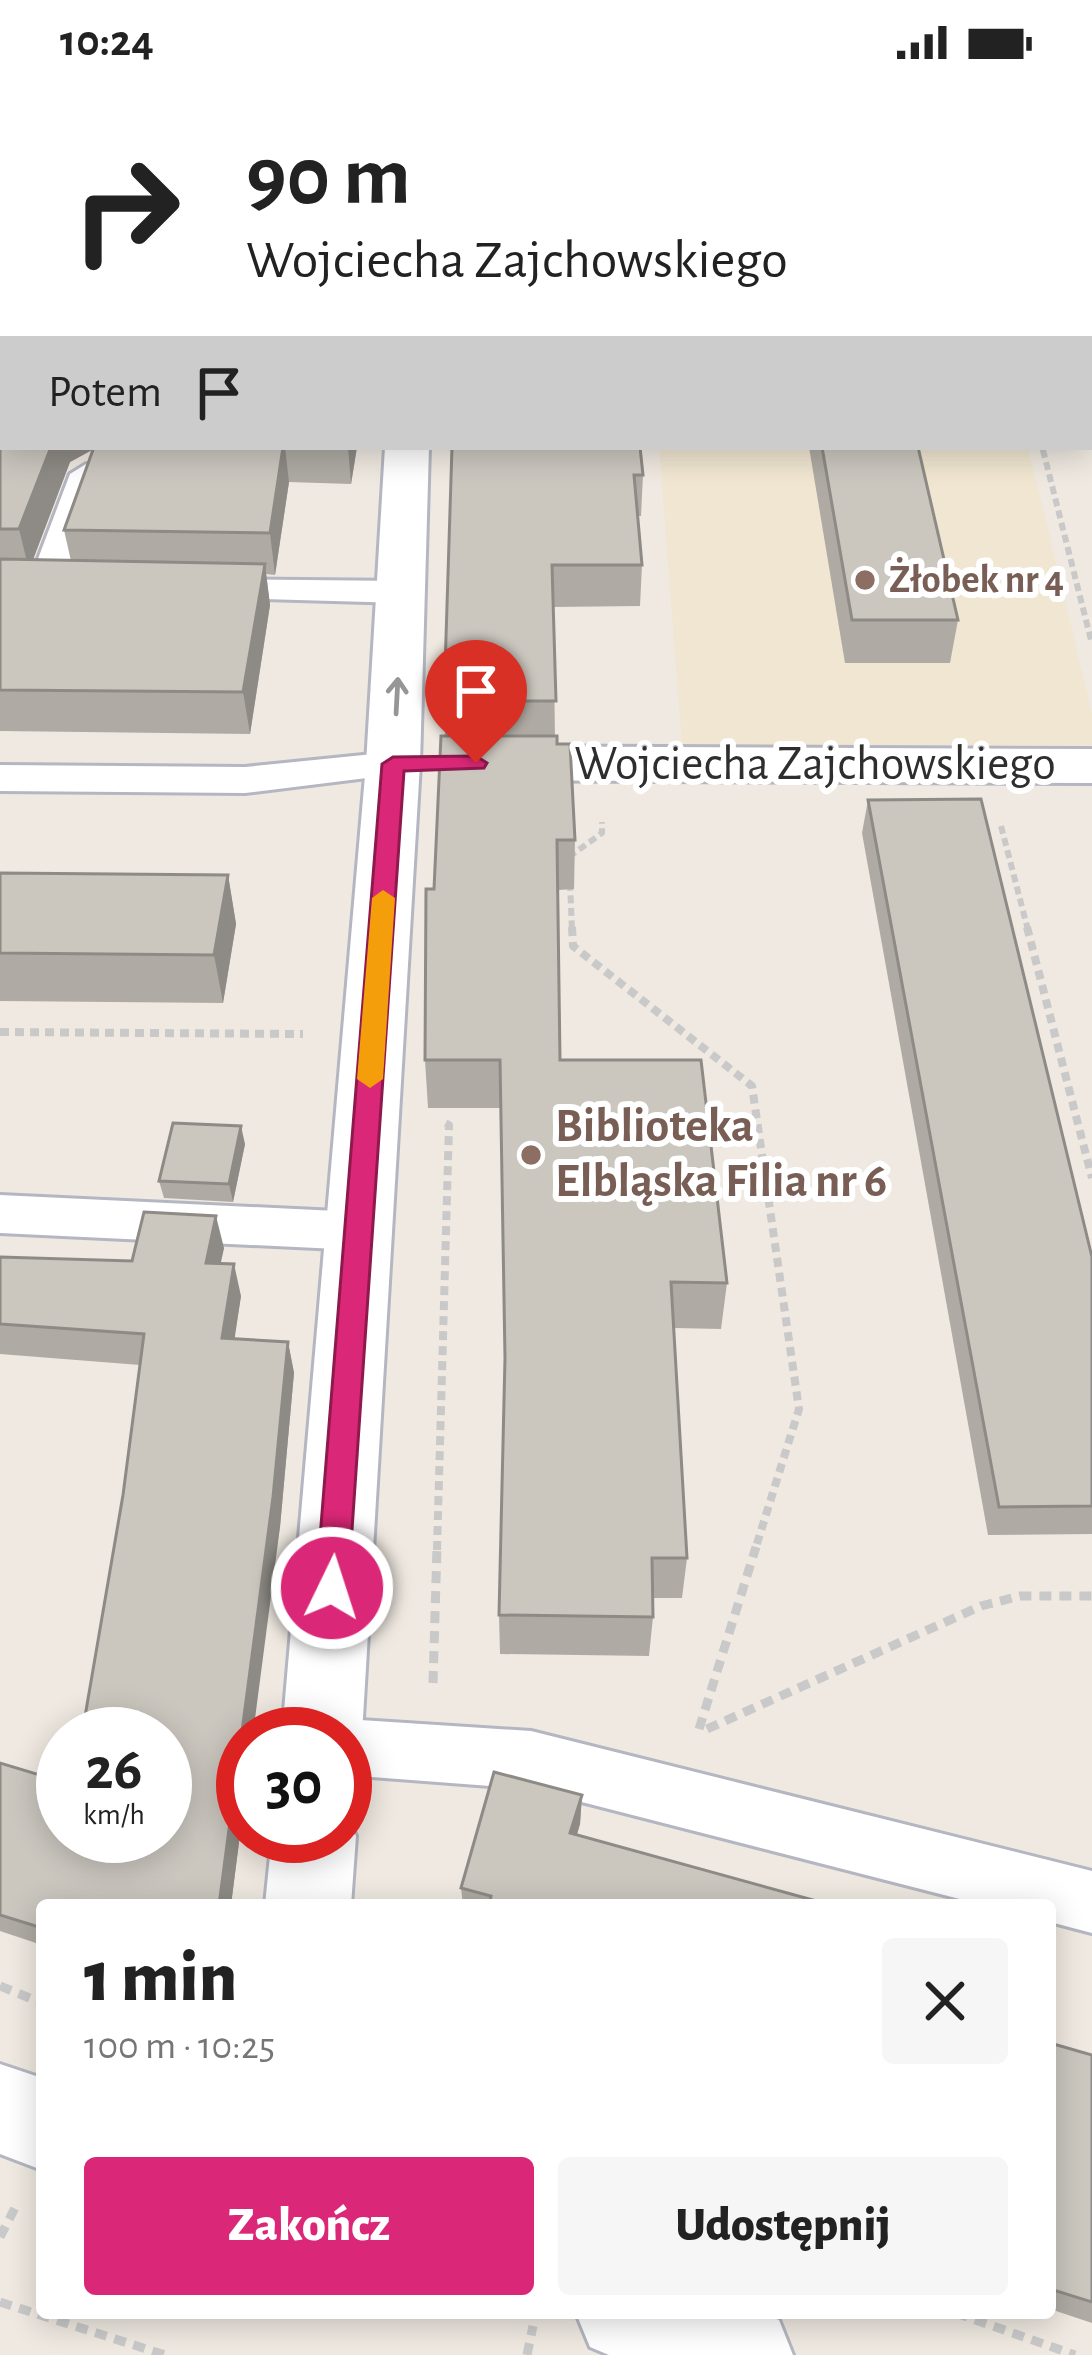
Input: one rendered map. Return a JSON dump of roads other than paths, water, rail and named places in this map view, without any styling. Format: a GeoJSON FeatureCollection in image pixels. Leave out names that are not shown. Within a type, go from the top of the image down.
{"type":"FeatureCollection","features":[{"type":"Feature","properties":{"kind":"street"},"geometry":{"type":"LineString","coordinates":[[324,1707],[393,764],[407,450]]}},
{"type":"Feature","properties":{"kind":"street","name":"Wojciecha Zajchowskiego"},"geometry":{"type":"LineString","coordinates":[[393,764],[1092,766]]}},
{"type":"Feature","properties":{"kind":"street"},"geometry":{"type":"LineString","coordinates":[[309,1899],[312,1863]]}},
{"type":"Feature","properties":{"kind":"street"},"geometry":{"type":"LineString","coordinates":[[0,2108],[36,2121]]}},
{"type":"Feature","properties":{"kind":"street"},"geometry":{"type":"LineString","coordinates":[[640,2319],[744,2355]]}},
{"type":"Feature","properties":{"kind":"lane"},"geometry":{"type":"LineString","coordinates":[[45,588],[90,464]]}},
{"type":"Feature","properties":{"kind":"lane"},"geometry":{"type":"LineString","coordinates":[[0,585],[92,588]]}},
{"type":"Feature","properties":{"kind":"lane"},"geometry":{"type":"LineString","coordinates":[[161,589],[403,592]]}},
{"type":"Feature","properties":{"kind":"lane"},"geometry":{"type":"LineString","coordinates":[[0,778],[245,780],[393,764]]}},
{"type":"Feature","properties":{"kind":"lane"},"geometry":{"type":"LineString","coordinates":[[0,1214],[358,1231]]}},
{"type":"Feature","properties":{"kind":"lane"},"geometry":{"type":"LineString","coordinates":[[372,1750],[531,1760],[1092,1902]]}},
{"type":"Feature","properties":{"kind":"place","name":"Żłobek nr 4"},"geometry":{"type":"Point","coordinates":[865,580]}},
{"type":"Feature","properties":{"kind":"place","name":"Biblioteka Elbląska Filia nr 6"},"geometry":{"type":"Point","coordinates":[531,1155]}}]}
